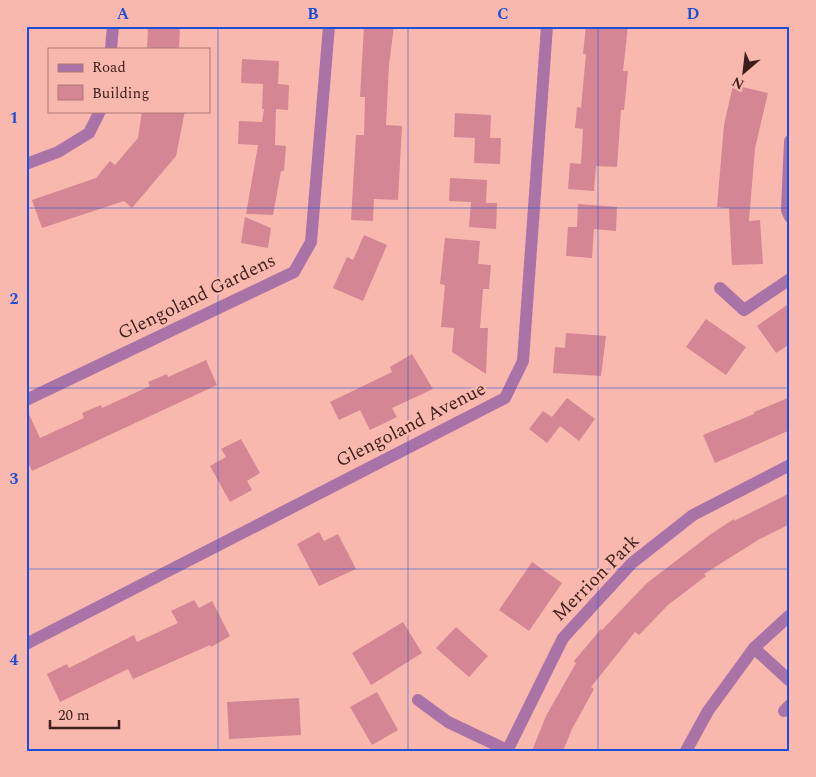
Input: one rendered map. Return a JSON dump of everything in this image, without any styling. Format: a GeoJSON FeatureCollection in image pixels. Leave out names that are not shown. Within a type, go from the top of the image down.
{"type":"FeatureCollection","features":[{"type":"Feature","properties":{"kind":"street"},"geometry":{"type":"LineString","coordinates":[[111,48],[113,26]]}},
{"type":"Feature","properties":{"kind":"street","name":"Glengoland Gardens"},"geometry":{"type":"LineString","coordinates":[[26,400],[294,272],[311,242],[329,26]]}},
{"type":"Feature","properties":{"kind":"street","name":"Glengoland Avenue"},"geometry":{"type":"LineString","coordinates":[[26,644],[505,398],[523,361],[547,26]]}},
{"type":"Feature","properties":{"kind":"street"},"geometry":{"type":"LineString","coordinates":[[26,164],[58,152],[89,133],[100,112]]}},
{"type":"Feature","properties":{"kind":"street"},"geometry":{"type":"LineString","coordinates":[[790,141],[787,210],[790,217]]}},
{"type":"Feature","properties":{"kind":"street"},"geometry":{"type":"LineString","coordinates":[[720,288],[744,310],[790,279]]}},
{"type":"Feature","properties":{"kind":"street","name":"Merrion Park"},"geometry":{"type":"LineString","coordinates":[[507,750],[563,638],[632,563],[693,515],[790,465]]}},
{"type":"Feature","properties":{"kind":"street"},"geometry":{"type":"LineString","coordinates":[[686,751],[708,711],[754,648],[790,615]]}},
{"type":"Feature","properties":{"kind":"street"},"geometry":{"type":"LineString","coordinates":[[754,648],[790,681]]}},
{"type":"Feature","properties":{"kind":"street"},"geometry":{"type":"LineString","coordinates":[[418,700],[448,722],[507,750]]}},
{"type":"Feature","properties":{"kind":"building"},"geometry":{"type":"Polygon","coordinates":[[[148,26],[180,26],[179,48],[147,48],[148,26]]]}},
{"type":"Feature","properties":{"kind":"building"},"geometry":{"type":"Polygon","coordinates":[[[364,26],[394,26],[389,65],[386,125],[402,126],[398,200],[374,199],[373,221],[351,220],[356,135],[364,135],[365,97],[360,97],[364,26]]]}},
{"type":"Feature","properties":{"kind":"building"},"geometry":{"type":"Polygon","coordinates":[[[586,26],[628,26],[623,71],[628,71],[624,110],[621,110],[617,167],[596,166],[594,191],[568,189],[570,163],[581,164],[583,129],[575,128],[577,107],[581,108],[586,54],[583,54],[586,26]]]}},
{"type":"Feature","properties":{"kind":"building"},"geometry":{"type":"Polygon","coordinates":[[[242,59],[279,61],[278,84],[289,85],[288,110],[276,109],[275,145],[286,146],[284,171],[281,171],[273,215],[246,214],[258,145],[238,144],[239,121],[262,122],[264,109],[262,109],[263,84],[241,83],[242,59]]]}},
{"type":"Feature","properties":{"kind":"building"},"geometry":{"type":"Polygon","coordinates":[[[733,85],[768,93],[755,148],[749,221],[760,220],[763,264],[732,265],[729,208],[717,207],[724,125],[733,85]]]}},
{"type":"Feature","properties":{"kind":"building"},"geometry":{"type":"Polygon","coordinates":[[[142,112],[185,112],[176,156],[132,208],[124,201],[42,228],[32,200],[96,178],[110,161],[115,165],[138,138],[142,112]]]}},
{"type":"Feature","properties":{"kind":"building"},"geometry":{"type":"Polygon","coordinates":[[[455,113],[491,115],[490,138],[501,138],[500,164],[474,163],[475,138],[454,137],[455,113]]]}},
{"type":"Feature","properties":{"kind":"building"},"geometry":{"type":"Polygon","coordinates":[[[450,178],[487,180],[486,203],[497,203],[496,229],[469,227],[471,202],[449,201],[450,178]]]}},
{"type":"Feature","properties":{"kind":"building"},"geometry":{"type":"Polygon","coordinates":[[[578,204],[617,207],[616,231],[594,229],[592,258],[566,256],[568,227],[577,227],[578,204]]]}},
{"type":"Feature","properties":{"kind":"building"},"geometry":{"type":"Polygon","coordinates":[[[245,217],[271,228],[268,248],[241,243],[245,217]]]}},
{"type":"Feature","properties":{"kind":"building"},"geometry":{"type":"Polygon","coordinates":[[[364,235],[387,245],[363,301],[333,288],[347,257],[353,260],[364,235]]]}},
{"type":"Feature","properties":{"kind":"building"},"geometry":{"type":"Polygon","coordinates":[[[445,238],[480,241],[478,264],[491,265],[489,289],[483,289],[480,328],[488,328],[486,374],[452,352],[454,328],[441,327],[445,285],[440,284],[445,238]]]}},
{"type":"Feature","properties":{"kind":"building"},"geometry":{"type":"Polygon","coordinates":[[[790,303],[790,344],[776,353],[757,326],[790,303]]]}},
{"type":"Feature","properties":{"kind":"building"},"geometry":{"type":"Polygon","coordinates":[[[706,319],[746,347],[726,375],[686,347],[706,319]]]}},
{"type":"Feature","properties":{"kind":"building"},"geometry":{"type":"Polygon","coordinates":[[[566,333],[606,336],[601,376],[553,373],[555,347],[565,348],[566,333]]]}},
{"type":"Feature","properties":{"kind":"building"},"geometry":{"type":"Polygon","coordinates":[[[412,354],[433,389],[392,408],[397,417],[370,430],[360,410],[339,420],[330,402],[392,372],[390,367],[412,354]]]}},
{"type":"Feature","properties":{"kind":"building"},"geometry":{"type":"Polygon","coordinates":[[[206,360],[217,385],[32,471],[26,458],[26,408],[40,438],[84,418],[82,413],[101,405],[102,408],[150,386],[148,382],[167,374],[168,377],[206,360]]]}},
{"type":"Feature","properties":{"kind":"building"},"geometry":{"type":"Polygon","coordinates":[[[790,397],[790,430],[715,463],[703,435],[790,397]]]}},
{"type":"Feature","properties":{"kind":"building"},"geometry":{"type":"Polygon","coordinates":[[[567,398],[595,419],[579,441],[560,426],[547,443],[529,429],[543,411],[552,417],[567,398]]]}},
{"type":"Feature","properties":{"kind":"building"},"geometry":{"type":"Polygon","coordinates":[[[241,439],[260,473],[247,481],[252,490],[230,502],[210,466],[226,457],[221,449],[241,439]]]}},
{"type":"Feature","properties":{"kind":"building"},"geometry":{"type":"Polygon","coordinates":[[[790,493],[790,524],[758,540],[704,574],[706,576],[668,605],[639,635],[635,632],[591,687],[594,689],[572,729],[563,751],[532,751],[546,716],[576,663],[574,661],[601,629],[647,583],[711,534],[734,519],[734,521],[790,493]]]}},
{"type":"Feature","properties":{"kind":"building"},"geometry":{"type":"Polygon","coordinates":[[[319,532],[324,541],[338,534],[356,569],[319,586],[297,544],[319,532]]]}},
{"type":"Feature","properties":{"kind":"building"},"geometry":{"type":"Polygon","coordinates":[[[532,562],[562,583],[529,631],[499,610],[532,562]]]}},
{"type":"Feature","properties":{"kind":"building"},"geometry":{"type":"Polygon","coordinates":[[[194,600],[199,608],[212,601],[230,636],[211,647],[210,645],[133,679],[128,669],[60,702],[47,674],[67,664],[69,668],[134,635],[137,642],[178,623],[171,611],[194,600]]]}},
{"type":"Feature","properties":{"kind":"building"},"geometry":{"type":"Polygon","coordinates":[[[403,622],[422,653],[371,685],[352,653],[403,622]]]}},
{"type":"Feature","properties":{"kind":"building"},"geometry":{"type":"Polygon","coordinates":[[[456,627],[488,656],[469,677],[436,648],[456,627]]]}},
{"type":"Feature","properties":{"kind":"building"},"geometry":{"type":"Polygon","coordinates":[[[377,692],[398,730],[372,745],[350,707],[377,692]]]}},
{"type":"Feature","properties":{"kind":"building"},"geometry":{"type":"Polygon","coordinates":[[[299,698],[301,735],[229,739],[227,702],[299,698]]]}}]}
